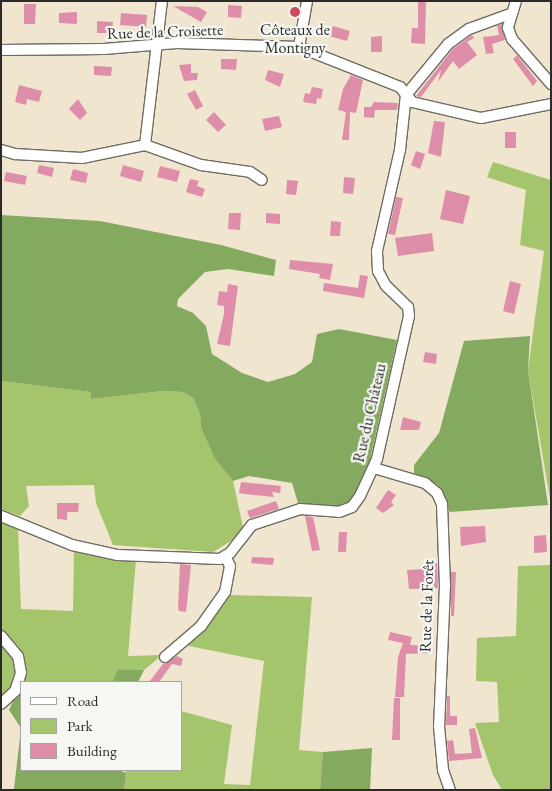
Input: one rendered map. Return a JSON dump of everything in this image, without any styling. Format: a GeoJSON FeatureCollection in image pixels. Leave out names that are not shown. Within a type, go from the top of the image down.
{"type":"FeatureCollection","features":[{"type":"Feature","properties":{"kind":"street"},"geometry":{"type":"LineString","coordinates":[[145,145],[159,45],[162,1]]}},
{"type":"Feature","properties":{"kind":"street"},"geometry":{"type":"LineString","coordinates":[[299,46],[307,1]]}},
{"type":"Feature","properties":{"kind":"street"},"geometry":{"type":"LineString","coordinates":[[516,1],[510,14],[508,28],[512,39],[551,84]]}},
{"type":"Feature","properties":{"kind":"street"},"geometry":{"type":"LineString","coordinates":[[406,95],[448,44],[469,29],[510,14]]}},
{"type":"Feature","properties":{"kind":"street","name":"Rue de la Croisette"},"geometry":{"type":"LineString","coordinates":[[1,50],[104,49],[159,45],[299,46],[400,87],[412,102],[481,118],[551,104]]}},
{"type":"Feature","properties":{"kind":"street","name":"Rue du Château"},"geometry":{"type":"LineString","coordinates":[[225,556],[252,525],[300,509],[338,512],[352,507],[374,468],[409,316],[408,307],[386,286],[378,271],[378,251],[400,150],[406,95]]}},
{"type":"Feature","properties":{"kind":"street"},"geometry":{"type":"LineString","coordinates":[[1,150],[82,158],[145,145],[201,165],[250,172],[262,180]]}},
{"type":"Feature","properties":{"kind":"street","name":"Rue de la Forêt"},"geometry":{"type":"LineString","coordinates":[[374,468],[425,483],[437,493],[442,504],[445,585],[439,726],[443,770],[450,790]]}},
{"type":"Feature","properties":{"kind":"street"},"geometry":{"type":"LineString","coordinates":[[1,516],[72,544],[118,555],[194,559],[220,559],[225,556],[230,566],[225,592],[201,626],[165,657]]}},
{"type":"Feature","properties":{"kind":"street"},"geometry":{"type":"LineString","coordinates":[[1,636],[18,656],[21,673],[15,691],[1,704]]}},
{"type":"Feature","properties":{"kind":"green space"},"geometry":{"type":"Polygon","coordinates":[[[493,162],[551,180],[551,505],[528,370],[544,251],[520,245],[526,190],[487,177],[493,162]]]}},
{"type":"Feature","properties":{"kind":"green space"},"geometry":{"type":"Polygon","coordinates":[[[1,215],[100,221],[221,245],[276,260],[274,276],[228,269],[205,272],[178,299],[177,306],[193,313],[206,326],[212,354],[242,373],[268,382],[295,374],[312,362],[317,334],[339,329],[397,340],[367,473],[356,497],[347,506],[328,507],[298,503],[292,483],[249,476],[233,481],[215,459],[201,428],[200,414],[193,398],[183,392],[163,391],[91,399],[91,392],[1,381],[1,215]]]}},
{"type":"Feature","properties":{"kind":"green space"},"geometry":{"type":"Polygon","coordinates":[[[530,336],[528,370],[548,505],[450,512],[438,485],[414,473],[414,465],[439,433],[464,341],[530,336]]]}},
{"type":"Feature","properties":{"kind":"green space"},"geometry":{"type":"Polygon","coordinates":[[[1,381],[92,392],[91,399],[163,391],[183,392],[193,398],[200,414],[201,428],[215,459],[233,481],[243,527],[236,538],[213,552],[113,545],[96,503],[94,485],[26,486],[29,506],[20,516],[1,509],[1,381]]]}},
{"type":"Feature","properties":{"kind":"green space"},"geometry":{"type":"Polygon","coordinates":[[[1,520],[18,527],[21,609],[73,611],[74,549],[136,559],[128,656],[162,655],[144,670],[117,670],[113,681],[22,681],[24,661],[19,647],[1,630],[1,520]]]}},
{"type":"Feature","properties":{"kind":"green space"},"geometry":{"type":"Polygon","coordinates":[[[551,565],[551,790],[502,790],[493,775],[475,723],[499,722],[497,682],[476,681],[477,638],[516,636],[518,566],[551,565]]]}},
{"type":"Feature","properties":{"kind":"green space"},"geometry":{"type":"Polygon","coordinates":[[[229,595],[312,597],[299,750],[323,752],[320,790],[124,790],[126,771],[182,771],[182,711],[232,725],[224,784],[250,785],[264,661],[184,645],[229,595]]]}},
{"type":"Feature","properties":{"kind":"green space"},"geometry":{"type":"Polygon","coordinates":[[[1,640],[13,652],[16,668],[10,691],[1,698],[1,640]]]}},
{"type":"Feature","properties":{"kind":"green space"},"geometry":{"type":"Polygon","coordinates":[[[117,670],[144,670],[138,681],[113,681],[117,670]]]}},
{"type":"Feature","properties":{"kind":"green space"},"geometry":{"type":"Polygon","coordinates":[[[20,686],[20,726],[9,710],[20,686]]]}},
{"type":"Feature","properties":{"kind":"green space"},"geometry":{"type":"Polygon","coordinates":[[[20,737],[20,771],[121,771],[126,773],[124,790],[1,790],[14,789],[20,737]]]}},
{"type":"Feature","properties":{"kind":"green space"},"geometry":{"type":"Polygon","coordinates":[[[372,748],[370,790],[320,790],[323,752],[372,748]]]}},
{"type":"Feature","properties":{"kind":"building"},"geometry":{"type":"Polygon","coordinates":[[[418,1],[426,1],[425,44],[411,43],[412,28],[418,28],[418,1]]]}},
{"type":"Feature","properties":{"kind":"building"},"geometry":{"type":"Polygon","coordinates":[[[24,4],[36,4],[35,24],[24,24],[24,4]]]}},
{"type":"Feature","properties":{"kind":"building"},"geometry":{"type":"Polygon","coordinates":[[[228,5],[242,6],[241,18],[228,17],[228,5]]]}},
{"type":"Feature","properties":{"kind":"building"},"geometry":{"type":"Polygon","coordinates":[[[173,6],[198,7],[207,12],[201,22],[173,6]]]}},
{"type":"Feature","properties":{"kind":"building"},"geometry":{"type":"Polygon","coordinates":[[[77,12],[77,24],[59,23],[59,13],[77,12]]]}},
{"type":"Feature","properties":{"kind":"building"},"geometry":{"type":"Polygon","coordinates":[[[121,13],[147,15],[146,27],[120,25],[121,13]]]}},
{"type":"Feature","properties":{"kind":"building"},"geometry":{"type":"Polygon","coordinates":[[[97,21],[113,22],[112,33],[97,33],[97,21]]]}},
{"type":"Feature","properties":{"kind":"building"},"geometry":{"type":"Polygon","coordinates":[[[502,24],[505,40],[492,44],[494,53],[486,54],[483,37],[499,35],[497,26],[502,24]]]}},
{"type":"Feature","properties":{"kind":"building"},"geometry":{"type":"Polygon","coordinates":[[[333,26],[350,31],[347,41],[329,36],[333,26]]]}},
{"type":"Feature","properties":{"kind":"building"},"geometry":{"type":"Polygon","coordinates":[[[472,35],[474,38],[467,42],[477,55],[459,69],[453,61],[438,82],[441,70],[421,97],[416,96],[453,49],[472,35]]]}},
{"type":"Feature","properties":{"kind":"building"},"geometry":{"type":"Polygon","coordinates":[[[382,36],[382,52],[371,52],[371,37],[382,36]]]}},
{"type":"Feature","properties":{"kind":"building"},"geometry":{"type":"Polygon","coordinates":[[[517,55],[537,81],[533,86],[513,59],[517,55]]]}},
{"type":"Feature","properties":{"kind":"building"},"geometry":{"type":"Polygon","coordinates":[[[221,59],[237,59],[236,70],[221,69],[221,59]]]}},
{"type":"Feature","properties":{"kind":"building"},"geometry":{"type":"Polygon","coordinates":[[[191,64],[191,73],[198,73],[197,80],[184,81],[179,65],[191,64]]]}},
{"type":"Feature","properties":{"kind":"building"},"geometry":{"type":"Polygon","coordinates":[[[94,66],[112,67],[111,76],[94,75],[94,66]]]}},
{"type":"Feature","properties":{"kind":"building"},"geometry":{"type":"Polygon","coordinates":[[[268,70],[284,74],[280,87],[265,80],[268,70]]]}},
{"type":"Feature","properties":{"kind":"building"},"geometry":{"type":"Polygon","coordinates":[[[351,75],[363,80],[356,113],[350,112],[349,140],[342,140],[346,112],[338,110],[343,89],[351,75]]]}},
{"type":"Feature","properties":{"kind":"building"},"geometry":{"type":"Polygon","coordinates":[[[19,85],[42,91],[39,102],[27,99],[26,105],[15,102],[19,85]]]}},
{"type":"Feature","properties":{"kind":"building"},"geometry":{"type":"Polygon","coordinates":[[[312,87],[323,89],[321,99],[317,98],[316,104],[303,102],[305,93],[310,94],[312,87]]]}},
{"type":"Feature","properties":{"kind":"building"},"geometry":{"type":"Polygon","coordinates":[[[195,90],[203,106],[196,110],[187,94],[195,90]]]}},
{"type":"Feature","properties":{"kind":"building"},"geometry":{"type":"Polygon","coordinates":[[[78,99],[87,113],[80,120],[69,109],[78,99]]]}},
{"type":"Feature","properties":{"kind":"building"},"geometry":{"type":"Polygon","coordinates":[[[374,102],[398,103],[397,110],[375,110],[374,118],[364,117],[364,107],[371,107],[374,102]]]}},
{"type":"Feature","properties":{"kind":"building"},"geometry":{"type":"Polygon","coordinates":[[[214,112],[226,125],[218,132],[206,120],[214,112]]]}},
{"type":"Feature","properties":{"kind":"building"},"geometry":{"type":"Polygon","coordinates":[[[279,116],[282,127],[265,131],[262,119],[279,116]]]}},
{"type":"Feature","properties":{"kind":"building"},"geometry":{"type":"Polygon","coordinates":[[[434,121],[445,122],[441,157],[428,153],[434,121]]]}},
{"type":"Feature","properties":{"kind":"building"},"geometry":{"type":"Polygon","coordinates":[[[505,132],[516,132],[516,148],[505,148],[505,132]]]}},
{"type":"Feature","properties":{"kind":"building"},"geometry":{"type":"Polygon","coordinates":[[[416,151],[425,154],[420,169],[411,165],[416,151]]]}},
{"type":"Feature","properties":{"kind":"building"},"geometry":{"type":"Polygon","coordinates":[[[39,165],[54,168],[52,177],[37,173],[39,165]]]}},
{"type":"Feature","properties":{"kind":"building"},"geometry":{"type":"Polygon","coordinates":[[[123,165],[144,171],[141,182],[120,176],[123,165]]]}},
{"type":"Feature","properties":{"kind":"building"},"geometry":{"type":"Polygon","coordinates":[[[160,166],[180,171],[177,182],[157,177],[160,166]]]}},
{"type":"Feature","properties":{"kind":"building"},"geometry":{"type":"Polygon","coordinates":[[[73,169],[88,173],[86,183],[70,180],[73,169]]]}},
{"type":"Feature","properties":{"kind":"building"},"geometry":{"type":"Polygon","coordinates":[[[6,172],[27,176],[25,185],[4,181],[6,172]]]}},
{"type":"Feature","properties":{"kind":"building"},"geometry":{"type":"Polygon","coordinates":[[[344,177],[355,178],[353,194],[343,193],[344,177]]]}},
{"type":"Feature","properties":{"kind":"building"},"geometry":{"type":"Polygon","coordinates":[[[190,179],[199,181],[197,186],[205,189],[202,197],[186,192],[190,179]]]}},
{"type":"Feature","properties":{"kind":"building"},"geometry":{"type":"Polygon","coordinates":[[[287,180],[298,181],[296,195],[286,194],[287,180]]]}},
{"type":"Feature","properties":{"kind":"building"},"geometry":{"type":"Polygon","coordinates":[[[446,190],[470,196],[463,224],[440,219],[446,190]]]}},
{"type":"Feature","properties":{"kind":"building"},"geometry":{"type":"Polygon","coordinates":[[[396,197],[403,198],[395,235],[388,234],[396,197]]]}},
{"type":"Feature","properties":{"kind":"building"},"geometry":{"type":"Polygon","coordinates":[[[229,213],[241,213],[240,230],[228,229],[229,213]]]}},
{"type":"Feature","properties":{"kind":"building"},"geometry":{"type":"Polygon","coordinates":[[[266,213],[280,214],[280,224],[266,223],[266,213]]]}},
{"type":"Feature","properties":{"kind":"building"},"geometry":{"type":"Polygon","coordinates":[[[331,221],[341,222],[340,236],[330,236],[331,221]]]}},
{"type":"Feature","properties":{"kind":"building"},"geometry":{"type":"Polygon","coordinates":[[[432,233],[434,251],[398,256],[395,238],[432,233]]]}},
{"type":"Feature","properties":{"kind":"building"},"geometry":{"type":"Polygon","coordinates":[[[290,260],[333,264],[330,280],[319,278],[320,274],[289,269],[290,260]]]}},
{"type":"Feature","properties":{"kind":"building"},"geometry":{"type":"Polygon","coordinates":[[[360,275],[368,276],[364,298],[323,291],[324,283],[358,288],[360,275]]]}},
{"type":"Feature","properties":{"kind":"building"},"geometry":{"type":"Polygon","coordinates":[[[510,281],[521,284],[514,314],[503,311],[510,281]]]}},
{"type":"Feature","properties":{"kind":"building"},"geometry":{"type":"Polygon","coordinates":[[[228,284],[238,286],[230,346],[217,344],[224,314],[224,306],[217,305],[219,291],[227,292],[228,284]]]}},
{"type":"Feature","properties":{"kind":"building"},"geometry":{"type":"Polygon","coordinates":[[[425,352],[437,354],[436,364],[423,362],[425,352]]]}},
{"type":"Feature","properties":{"kind":"building"},"geometry":{"type":"Polygon","coordinates":[[[403,417],[421,422],[419,430],[400,430],[403,417]]]}},
{"type":"Feature","properties":{"kind":"building"},"geometry":{"type":"Polygon","coordinates":[[[241,482],[281,486],[280,493],[272,492],[274,497],[239,493],[241,482]]]}},
{"type":"Feature","properties":{"kind":"building"},"geometry":{"type":"Polygon","coordinates":[[[388,490],[396,495],[391,502],[394,505],[383,513],[376,508],[388,490]]]}},
{"type":"Feature","properties":{"kind":"building"},"geometry":{"type":"Polygon","coordinates":[[[276,501],[279,509],[250,518],[247,511],[276,501]]]}},
{"type":"Feature","properties":{"kind":"building"},"geometry":{"type":"Polygon","coordinates":[[[57,503],[79,503],[78,512],[67,512],[67,520],[57,519],[57,503]]]}},
{"type":"Feature","properties":{"kind":"building"},"geometry":{"type":"Polygon","coordinates":[[[305,516],[313,517],[320,550],[312,551],[305,516]]]}},
{"type":"Feature","properties":{"kind":"building"},"geometry":{"type":"Polygon","coordinates":[[[485,526],[486,542],[461,546],[460,527],[485,526]]]}},
{"type":"Feature","properties":{"kind":"building"},"geometry":{"type":"Polygon","coordinates":[[[339,532],[347,532],[346,552],[338,552],[339,532]]]}},
{"type":"Feature","properties":{"kind":"building"},"geometry":{"type":"Polygon","coordinates":[[[546,535],[547,552],[534,553],[534,536],[546,535]]]}},
{"type":"Feature","properties":{"kind":"building"},"geometry":{"type":"Polygon","coordinates":[[[252,557],[274,558],[273,565],[251,563],[252,557]]]}},
{"type":"Feature","properties":{"kind":"building"},"geometry":{"type":"Polygon","coordinates":[[[437,563],[438,588],[409,589],[407,570],[424,569],[424,564],[437,563]]]}},
{"type":"Feature","properties":{"kind":"building"},"geometry":{"type":"Polygon","coordinates":[[[180,564],[191,565],[186,612],[179,611],[178,608],[180,564]]]}},
{"type":"Feature","properties":{"kind":"building"},"geometry":{"type":"Polygon","coordinates":[[[451,572],[456,572],[454,616],[451,616],[451,572]]]}},
{"type":"Feature","properties":{"kind":"building"},"geometry":{"type":"Polygon","coordinates":[[[390,632],[412,637],[410,645],[430,646],[430,653],[406,654],[404,697],[395,697],[398,657],[403,643],[388,640],[390,632]]]}},
{"type":"Feature","properties":{"kind":"building"},"geometry":{"type":"Polygon","coordinates":[[[177,656],[183,659],[181,666],[172,664],[160,681],[150,681],[163,664],[177,656]]]}},
{"type":"Feature","properties":{"kind":"building"},"geometry":{"type":"Polygon","coordinates":[[[447,696],[450,696],[450,716],[457,716],[457,725],[446,725],[447,696]]]}},
{"type":"Feature","properties":{"kind":"building"},"geometry":{"type":"Polygon","coordinates":[[[394,698],[400,698],[400,740],[392,740],[394,698]]]}},
{"type":"Feature","properties":{"kind":"building"},"geometry":{"type":"Polygon","coordinates":[[[475,728],[482,758],[449,761],[447,741],[453,740],[455,754],[472,753],[469,729],[475,728]]]}},
{"type":"Feature","properties":{"kind":"place","name":"Côteaux de Montigny"},"geometry":{"type":"Point","coordinates":[295,12]}}]}
